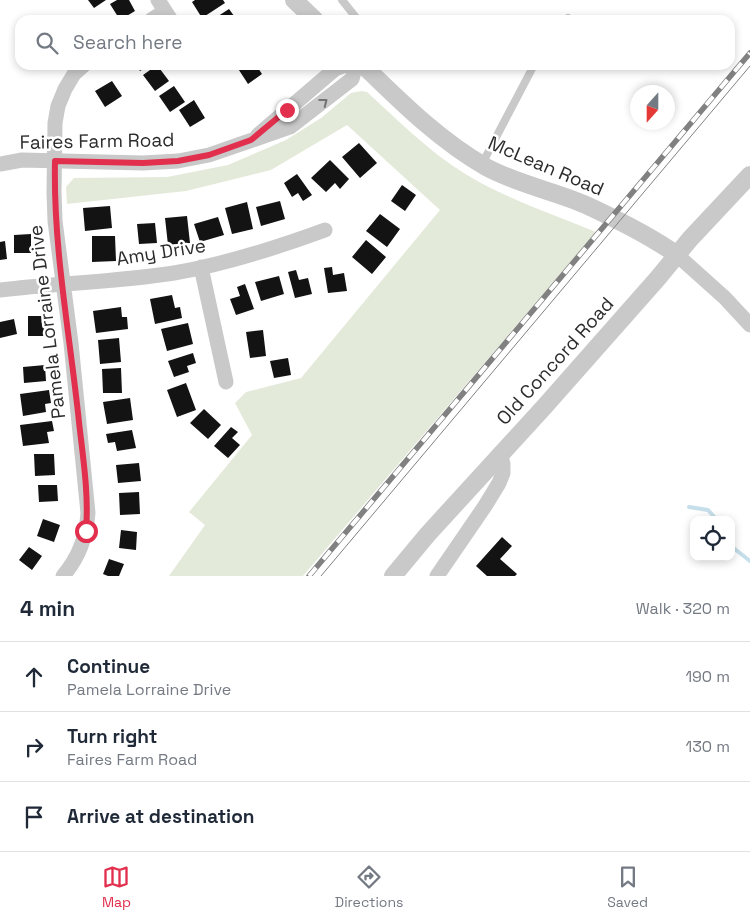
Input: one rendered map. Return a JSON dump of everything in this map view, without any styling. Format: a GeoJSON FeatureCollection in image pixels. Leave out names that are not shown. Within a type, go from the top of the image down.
{"type":"FeatureCollection","features":[{"type":"Feature","properties":{"kind":"street"},"geometry":{"type":"LineString","coordinates":[[294,0],[309,15]]}},
{"type":"Feature","properties":{"kind":"street","name":"Pamela Lorraine Drive"},"geometry":{"type":"LineString","coordinates":[[63,576],[81,549],[88,513],[55,220],[55,123],[58,106],[65,89],[78,70]]}},
{"type":"Feature","properties":{"kind":"street","name":"Faires Farm Road"},"geometry":{"type":"LineString","coordinates":[[251,140],[334,70]]}},
{"type":"Feature","properties":{"kind":"street","name":"Faires Farm Road"},"geometry":{"type":"LineString","coordinates":[[0,164],[22,160],[143,163],[178,161],[209,155],[290,127],[352,79],[355,70]]}},
{"type":"Feature","properties":{"kind":"street","name":"McLean Road"},"geometry":{"type":"LineString","coordinates":[[368,70],[415,114],[444,138],[482,164],[501,174],[586,205],[677,255]]}},
{"type":"Feature","properties":{"kind":"street","name":"Old Concord Road"},"geometry":{"type":"LineString","coordinates":[[393,576],[500,453],[545,406],[750,175]]}},
{"type":"Feature","properties":{"kind":"street","name":"Amy Drive"},"geometry":{"type":"LineString","coordinates":[[0,290],[130,279],[175,273],[276,248],[325,230]]}},
{"type":"Feature","properties":{"kind":"street"},"geometry":{"type":"LineString","coordinates":[[677,255],[725,298],[750,325]]}},
{"type":"Feature","properties":{"kind":"street"},"geometry":{"type":"LineString","coordinates":[[201,267],[226,382]]}},
{"type":"Feature","properties":{"kind":"street"},"geometry":{"type":"LineString","coordinates":[[437,576],[485,506],[499,482],[503,472],[500,453]]}},
{"type":"Feature","properties":{"kind":"lane"},"geometry":{"type":"LineString","coordinates":[[342,0],[354,15]]}},
{"type":"Feature","properties":{"kind":"lane"},"geometry":{"type":"LineString","coordinates":[[482,164],[531,70]]}},
{"type":"Feature","properties":{"kind":"green space"},"geometry":{"type":"Polygon","coordinates":[[[367,92],[427,146],[453,166],[482,184],[596,232],[303,576],[169,576],[205,525],[189,512],[252,435],[235,403],[246,392],[301,378],[440,210],[347,125],[271,170],[186,191],[67,204],[66,187],[74,178],[167,177],[228,165],[286,140],[321,118],[351,93],[367,92]]]}},
{"type":"Feature","properties":{"kind":"building"},"geometry":{"type":"Polygon","coordinates":[[[88,0],[106,0],[94,8],[88,0]]]}},
{"type":"Feature","properties":{"kind":"building"},"geometry":{"type":"Polygon","coordinates":[[[117,0],[129,0],[135,11],[128,15],[117,15],[110,4],[117,0]]]}},
{"type":"Feature","properties":{"kind":"building"},"geometry":{"type":"Polygon","coordinates":[[[195,0],[223,0],[225,3],[207,15],[200,15],[192,2],[195,0]]]}},
{"type":"Feature","properties":{"kind":"building"},"geometry":{"type":"Polygon","coordinates":[[[229,9],[233,15],[220,15],[229,9]]]}},
{"type":"Feature","properties":{"kind":"building"},"geometry":{"type":"Polygon","coordinates":[[[150,70],[161,70],[169,81],[155,91],[143,75],[150,70]]]}},
{"type":"Feature","properties":{"kind":"building"},"geometry":{"type":"Polygon","coordinates":[[[239,70],[259,70],[262,74],[248,84],[239,70]]]}},
{"type":"Feature","properties":{"kind":"building"},"geometry":{"type":"Polygon","coordinates":[[[112,81],[122,96],[105,107],[95,91],[112,81]]]}},
{"type":"Feature","properties":{"kind":"building"},"geometry":{"type":"Polygon","coordinates":[[[174,86],[185,102],[170,112],[159,96],[174,86]]]}},
{"type":"Feature","properties":{"kind":"building"},"geometry":{"type":"Polygon","coordinates":[[[194,100],[205,118],[190,127],[179,110],[194,100]]]}},
{"type":"Feature","properties":{"kind":"building"},"geometry":{"type":"Polygon","coordinates":[[[359,143],[377,163],[360,178],[342,157],[359,143]]]}},
{"type":"Feature","properties":{"kind":"building"},"geometry":{"type":"Polygon","coordinates":[[[330,160],[349,179],[340,189],[335,183],[326,192],[311,178],[330,160]]]}},
{"type":"Feature","properties":{"kind":"building"},"geometry":{"type":"Polygon","coordinates":[[[297,174],[312,195],[303,201],[298,193],[292,197],[284,183],[297,174]]]}},
{"type":"Feature","properties":{"kind":"building"},"geometry":{"type":"Polygon","coordinates":[[[402,185],[416,195],[405,211],[391,201],[402,185]]]}},
{"type":"Feature","properties":{"kind":"building"},"geometry":{"type":"Polygon","coordinates":[[[280,201],[285,219],[261,226],[256,207],[280,201]]]}},
{"type":"Feature","properties":{"kind":"building"},"geometry":{"type":"Polygon","coordinates":[[[247,202],[253,229],[232,234],[225,208],[247,202]]]}},
{"type":"Feature","properties":{"kind":"building"},"geometry":{"type":"Polygon","coordinates":[[[110,206],[112,228],[85,231],[83,208],[110,206]]]}},
{"type":"Feature","properties":{"kind":"building"},"geometry":{"type":"Polygon","coordinates":[[[380,214],[400,229],[387,247],[366,231],[380,214]]]}},
{"type":"Feature","properties":{"kind":"building"},"geometry":{"type":"Polygon","coordinates":[[[187,216],[190,243],[168,245],[165,218],[187,216]]]}},
{"type":"Feature","properties":{"kind":"building"},"geometry":{"type":"Polygon","coordinates":[[[218,217],[224,235],[200,242],[194,224],[218,217]]]}},
{"type":"Feature","properties":{"kind":"building"},"geometry":{"type":"Polygon","coordinates":[[[155,223],[157,243],[139,244],[137,224],[155,223]]]}},
{"type":"Feature","properties":{"kind":"building"},"geometry":{"type":"Polygon","coordinates":[[[31,234],[31,253],[14,253],[14,235],[31,234]]]}},
{"type":"Feature","properties":{"kind":"building"},"geometry":{"type":"Polygon","coordinates":[[[92,236],[115,236],[116,261],[92,262],[92,236]]]}},
{"type":"Feature","properties":{"kind":"building"},"geometry":{"type":"Polygon","coordinates":[[[366,240],[386,257],[372,274],[352,257],[366,240]]]}},
{"type":"Feature","properties":{"kind":"building"},"geometry":{"type":"Polygon","coordinates":[[[5,241],[7,259],[0,260],[0,242],[5,241]]]}},
{"type":"Feature","properties":{"kind":"building"},"geometry":{"type":"Polygon","coordinates":[[[332,267],[333,275],[344,273],[347,291],[328,293],[324,268],[332,267]]]}},
{"type":"Feature","properties":{"kind":"building"},"geometry":{"type":"Polygon","coordinates":[[[296,270],[299,280],[308,278],[312,294],[295,298],[288,272],[296,270]]]}},
{"type":"Feature","properties":{"kind":"building"},"geometry":{"type":"Polygon","coordinates":[[[279,276],[284,294],[261,301],[255,282],[279,276]]]}},
{"type":"Feature","properties":{"kind":"building"},"geometry":{"type":"Polygon","coordinates":[[[245,284],[254,309],[236,315],[230,299],[240,296],[237,287],[245,284]]]}},
{"type":"Feature","properties":{"kind":"building"},"geometry":{"type":"Polygon","coordinates":[[[172,295],[175,308],[180,307],[182,318],[155,324],[150,299],[172,295]]]}},
{"type":"Feature","properties":{"kind":"building"},"geometry":{"type":"Polygon","coordinates":[[[121,307],[122,317],[127,317],[128,329],[96,333],[93,311],[121,307]]]}},
{"type":"Feature","properties":{"kind":"building"},"geometry":{"type":"Polygon","coordinates":[[[28,316],[44,316],[45,336],[28,336],[28,316]]]}},
{"type":"Feature","properties":{"kind":"building"},"geometry":{"type":"Polygon","coordinates":[[[14,319],[17,334],[0,338],[0,322],[14,319]]]}},
{"type":"Feature","properties":{"kind":"building"},"geometry":{"type":"Polygon","coordinates":[[[188,323],[193,344],[167,351],[161,329],[188,323]]]}},
{"type":"Feature","properties":{"kind":"building"},"geometry":{"type":"Polygon","coordinates":[[[263,330],[266,356],[250,358],[246,332],[263,330]]]}},
{"type":"Feature","properties":{"kind":"building"},"geometry":{"type":"Polygon","coordinates":[[[119,338],[121,362],[100,364],[98,340],[119,338]]]}},
{"type":"Feature","properties":{"kind":"building"},"geometry":{"type":"Polygon","coordinates":[[[193,353],[196,363],[187,366],[189,372],[174,377],[168,361],[193,353]]]}},
{"type":"Feature","properties":{"kind":"building"},"geometry":{"type":"Polygon","coordinates":[[[288,358],[291,375],[274,378],[270,361],[288,358]]]}},
{"type":"Feature","properties":{"kind":"building"},"geometry":{"type":"Polygon","coordinates":[[[45,365],[46,381],[24,383],[23,367],[45,365]]]}},
{"type":"Feature","properties":{"kind":"building"},"geometry":{"type":"Polygon","coordinates":[[[121,368],[122,393],[103,393],[102,369],[121,368]]]}},
{"type":"Feature","properties":{"kind":"building"},"geometry":{"type":"Polygon","coordinates":[[[186,383],[196,410],[177,417],[167,390],[186,383]]]}},
{"type":"Feature","properties":{"kind":"building"},"geometry":{"type":"Polygon","coordinates":[[[49,390],[51,403],[45,404],[46,412],[23,416],[20,394],[49,390]]]}},
{"type":"Feature","properties":{"kind":"building"},"geometry":{"type":"Polygon","coordinates":[[[130,398],[133,420],[107,424],[103,402],[130,398]]]}},
{"type":"Feature","properties":{"kind":"building"},"geometry":{"type":"Polygon","coordinates":[[[204,409],[221,425],[208,439],[190,423],[204,409]]]}},
{"type":"Feature","properties":{"kind":"building"},"geometry":{"type":"Polygon","coordinates":[[[52,421],[54,431],[47,432],[49,443],[23,446],[20,425],[52,421]]]}},
{"type":"Feature","properties":{"kind":"building"},"geometry":{"type":"Polygon","coordinates":[[[231,427],[238,432],[232,438],[240,445],[228,458],[214,446],[231,427]]]}},
{"type":"Feature","properties":{"kind":"building"},"geometry":{"type":"Polygon","coordinates":[[[132,430],[136,448],[117,451],[115,442],[108,443],[106,434],[132,430]]]}},
{"type":"Feature","properties":{"kind":"building"},"geometry":{"type":"Polygon","coordinates":[[[34,454],[54,454],[55,475],[35,476],[34,454]]]}},
{"type":"Feature","properties":{"kind":"building"},"geometry":{"type":"Polygon","coordinates":[[[139,463],[141,481],[118,483],[116,465],[139,463]]]}},
{"type":"Feature","properties":{"kind":"building"},"geometry":{"type":"Polygon","coordinates":[[[38,485],[57,485],[58,501],[39,502],[38,485]]]}},
{"type":"Feature","properties":{"kind":"building"},"geometry":{"type":"Polygon","coordinates":[[[139,492],[140,514],[120,515],[119,493],[139,492]]]}},
{"type":"Feature","properties":{"kind":"building"},"geometry":{"type":"Polygon","coordinates":[[[43,519],[60,525],[54,542],[37,536],[43,519]]]}},
{"type":"Feature","properties":{"kind":"building"},"geometry":{"type":"Polygon","coordinates":[[[121,530],[137,532],[136,550],[119,548],[121,530]]]}},
{"type":"Feature","properties":{"kind":"building"},"geometry":{"type":"Polygon","coordinates":[[[502,537],[512,546],[500,559],[517,574],[515,576],[487,576],[476,566],[502,537]]]}},
{"type":"Feature","properties":{"kind":"building"},"geometry":{"type":"Polygon","coordinates":[[[29,547],[42,556],[32,570],[19,560],[29,547]]]}},
{"type":"Feature","properties":{"kind":"building"},"geometry":{"type":"Polygon","coordinates":[[[109,559],[124,564],[119,576],[103,574],[109,559]]]}},
{"type":"Feature","properties":{"kind":"waterway"},"geometry":{"type":"LineString","coordinates":[[689,507],[708,510],[713,516]]}},
{"type":"Feature","properties":{"kind":"waterway"},"geometry":{"type":"LineString","coordinates":[[735,549],[750,561]]}},
{"type":"Feature","properties":{"kind":"tram line"},"geometry":{"type":"LineString","coordinates":[[321,576],[750,66]]}},
{"type":"Feature","properties":{"kind":"railway"},"geometry":{"type":"LineString","coordinates":[[309,576],[750,53]]}},
{"type":"Feature","properties":{"kind":"route"},"geometry":{"type":"LineString","coordinates":[[86,531],[88,513],[84,464],[55,220],[55,161],[143,163],[178,161],[209,155],[251,140],[287,110]]}}]}
